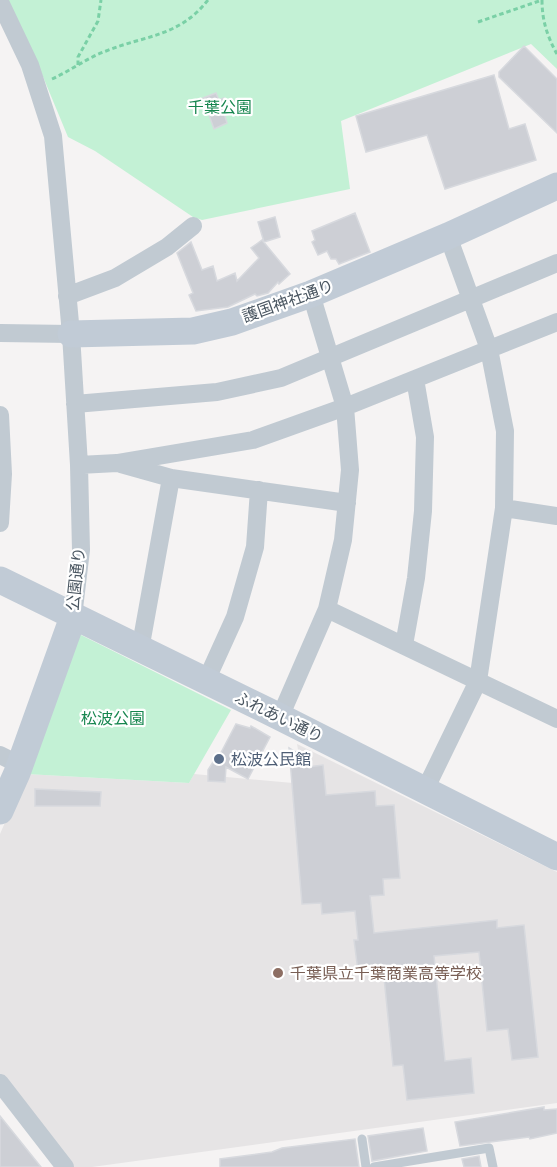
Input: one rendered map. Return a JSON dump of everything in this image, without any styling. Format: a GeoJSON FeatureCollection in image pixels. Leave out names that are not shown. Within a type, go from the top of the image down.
{"type":"FeatureCollection","features":[{"type":"Feature","properties":{"kind":"street","name":"公園通り"},"geometry":{"type":"LineString","coordinates":[[0,2],[30,65],[53,135],[71,334],[79,465],[81,550],[73,617],[10,760],[0,811]]}},
{"type":"Feature","properties":{"kind":"street","name":"護国神社通り"},"geometry":{"type":"LineString","coordinates":[[0,333],[193,331],[232,322],[311,294],[448,236],[557,186]]}},
{"type":"Feature","properties":{"kind":"street"},"geometry":{"type":"LineString","coordinates":[[67,296],[115,278],[167,247],[193,226]]}},
{"type":"Feature","properties":{"kind":"street"},"geometry":{"type":"LineString","coordinates":[[425,790],[478,681],[504,508],[505,431],[489,349],[448,236]]}},
{"type":"Feature","properties":{"kind":"street"},"geometry":{"type":"LineString","coordinates":[[75,405],[217,392],[281,378],[557,263]]}},
{"type":"Feature","properties":{"kind":"street"},"geometry":{"type":"LineString","coordinates":[[280,717],[327,609],[343,540],[350,470],[345,407],[311,294]]}},
{"type":"Feature","properties":{"kind":"street"},"geometry":{"type":"LineString","coordinates":[[79,465],[117,463],[253,440],[345,407],[557,322]]}},
{"type":"Feature","properties":{"kind":"street"},"geometry":{"type":"LineString","coordinates":[[404,645],[416,578],[423,511],[426,437],[415,379]]}},
{"type":"Feature","properties":{"kind":"street"},"geometry":{"type":"LineString","coordinates":[[0,415],[3,474],[0,523]]}},
{"type":"Feature","properties":{"kind":"street"},"geometry":{"type":"LineString","coordinates":[[117,463],[171,478],[347,503]]}},
{"type":"Feature","properties":{"kind":"street"},"geometry":{"type":"LineString","coordinates":[[140,650],[171,478]]}},
{"type":"Feature","properties":{"kind":"street"},"geometry":{"type":"LineString","coordinates":[[207,681],[235,617],[255,547],[259,490]]}},
{"type":"Feature","properties":{"kind":"street"},"geometry":{"type":"LineString","coordinates":[[504,508],[557,516]]}},
{"type":"Feature","properties":{"kind":"street","name":"ふれあい通り"},"geometry":{"type":"LineString","coordinates":[[0,580],[280,717],[557,858]]}},
{"type":"Feature","properties":{"kind":"street"},"geometry":{"type":"LineString","coordinates":[[327,609],[557,719]]}},
{"type":"Feature","properties":{"kind":"street"},"geometry":{"type":"LineString","coordinates":[[0,1083],[65,1167]]}},
{"type":"Feature","properties":{"kind":"lane"},"geometry":{"type":"LineString","coordinates":[[362,1139],[366,1167]]}},
{"type":"Feature","properties":{"kind":"lane"},"geometry":{"type":"LineString","coordinates":[[374,1167],[489,1148],[493,1167]]}},
{"type":"Feature","properties":{"kind":"path"},"geometry":{"type":"LineString","coordinates":[[78,65],[78,57],[98,21],[101,0]]}},
{"type":"Feature","properties":{"kind":"path"},"geometry":{"type":"LineString","coordinates":[[36,85],[104,51],[172,31],[200,11],[208,0]]}},
{"type":"Feature","properties":{"kind":"path"},"geometry":{"type":"LineString","coordinates":[[478,22],[542,0],[542,18],[557,54]]}},
{"type":"Feature","properties":{"kind":"shaded area","name":"千葉県立千葉商業高等学校"},"geometry":{"type":"Polygon","coordinates":[[[297,744],[557,872],[557,1103],[92,1167],[73,1167],[0,1074],[0,834],[26,774],[189,783],[194,774],[304,784],[297,744]]]}},
{"type":"Feature","properties":{"kind":"green space","name":"千葉公園"},"geometry":{"type":"Polygon","coordinates":[[[6,0],[557,0],[557,69],[531,44],[341,121],[350,189],[202,220],[193,217],[95,151],[68,137],[34,55],[6,0]]]}},
{"type":"Feature","properties":{"kind":"green space","name":"松波公園"},"geometry":{"type":"Polygon","coordinates":[[[79,634],[231,710],[189,783],[26,774],[79,634]]]}},
{"type":"Feature","properties":{"kind":"building"},"geometry":{"type":"Polygon","coordinates":[[[524,46],[557,79],[557,133],[499,77],[499,72],[524,46]]]}},
{"type":"Feature","properties":{"kind":"building"},"geometry":{"type":"Polygon","coordinates":[[[494,75],[509,129],[525,124],[536,160],[445,189],[427,135],[366,152],[356,116],[494,75]]]}},
{"type":"Feature","properties":{"kind":"building"},"geometry":{"type":"Polygon","coordinates":[[[216,93],[219,100],[224,98],[229,112],[224,113],[227,123],[214,129],[203,98],[216,93]]]}},
{"type":"Feature","properties":{"kind":"building"},"geometry":{"type":"Polygon","coordinates":[[[355,213],[370,252],[339,264],[336,259],[331,259],[327,251],[318,255],[312,242],[315,240],[312,231],[355,213]]]}},
{"type":"Feature","properties":{"kind":"building"},"geometry":{"type":"Polygon","coordinates":[[[275,217],[280,237],[264,242],[258,222],[275,217]]]}},
{"type":"Feature","properties":{"kind":"building"},"geometry":{"type":"Polygon","coordinates":[[[262,240],[290,274],[268,293],[257,296],[255,294],[228,307],[196,311],[189,295],[193,293],[177,253],[191,242],[202,270],[213,266],[217,281],[235,273],[237,281],[259,258],[251,248],[262,240]]]}},
{"type":"Feature","properties":{"kind":"building"},"geometry":{"type":"Polygon","coordinates":[[[236,724],[250,728],[251,726],[270,737],[248,779],[226,767],[225,782],[208,781],[208,770],[213,762],[215,764],[236,724]]]}},
{"type":"Feature","properties":{"kind":"building"},"geometry":{"type":"Polygon","coordinates":[[[289,748],[310,761],[307,767],[323,765],[326,795],[375,791],[376,806],[394,805],[400,878],[383,879],[384,895],[370,896],[374,933],[497,920],[497,928],[524,925],[538,1057],[512,1060],[508,1029],[487,1031],[479,952],[434,956],[445,1061],[471,1058],[474,1093],[407,1100],[403,1065],[393,1066],[383,968],[358,971],[354,940],[358,940],[355,911],[322,914],[321,903],[302,904],[289,748]]]}},
{"type":"Feature","properties":{"kind":"building"},"geometry":{"type":"Polygon","coordinates":[[[35,789],[101,792],[100,806],[35,806],[35,789]]]}},
{"type":"Feature","properties":{"kind":"building"},"geometry":{"type":"Polygon","coordinates":[[[544,1107],[544,1110],[557,1109],[557,1133],[530,1139],[529,1137],[460,1146],[455,1122],[544,1107]]]}},
{"type":"Feature","properties":{"kind":"building"},"geometry":{"type":"Polygon","coordinates":[[[0,1116],[41,1167],[0,1167],[0,1116]]]}},
{"type":"Feature","properties":{"kind":"building"},"geometry":{"type":"Polygon","coordinates":[[[423,1128],[427,1151],[372,1161],[368,1136],[423,1128]]]}},
{"type":"Feature","properties":{"kind":"building"},"geometry":{"type":"Polygon","coordinates":[[[355,1139],[359,1167],[220,1167],[220,1159],[355,1139]]]}},
{"type":"Feature","properties":{"kind":"building"},"geometry":{"type":"Polygon","coordinates":[[[479,1156],[481,1167],[464,1167],[462,1159],[479,1156]]]}},
{"type":"Feature","properties":{"kind":"place","name":"松波公民館"},"geometry":{"type":"Point","coordinates":[219,759]}},
{"type":"Feature","properties":{"kind":"place","name":"千葉県立千葉商業高等学校"},"geometry":{"type":"Point","coordinates":[278,973]}}]}
